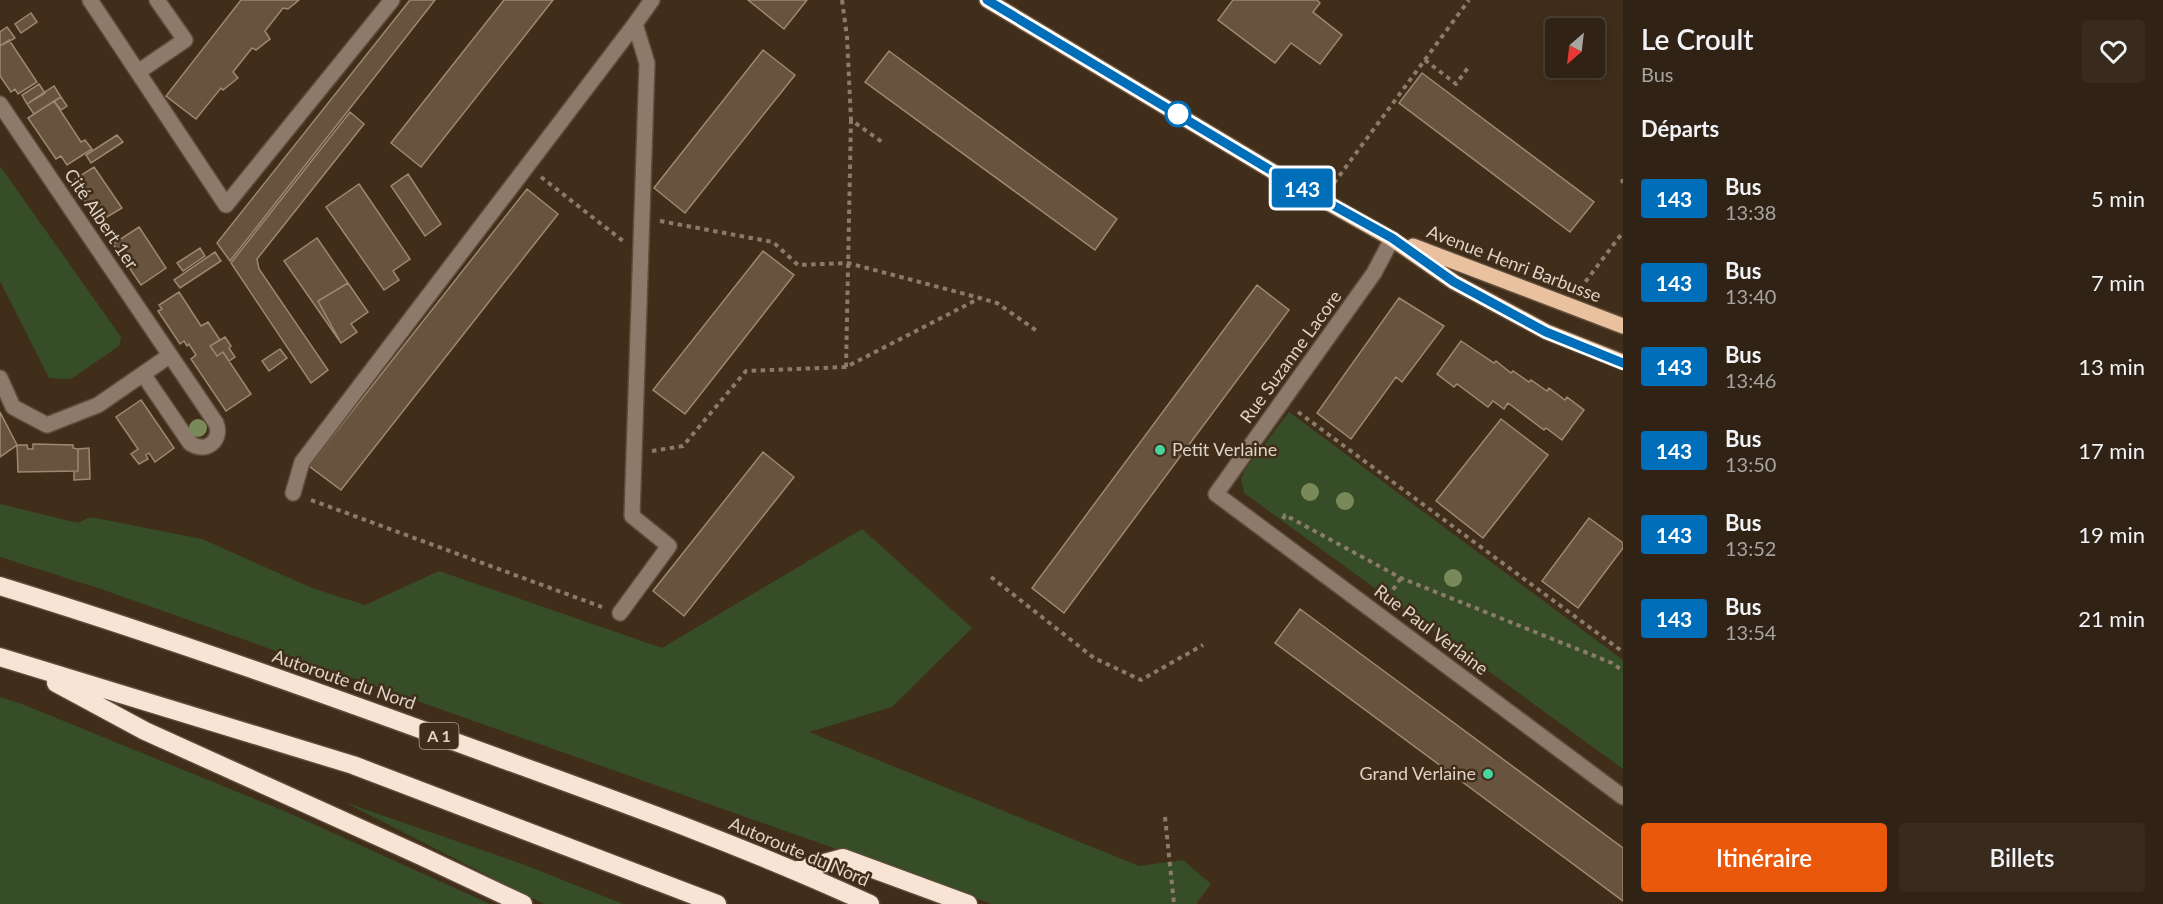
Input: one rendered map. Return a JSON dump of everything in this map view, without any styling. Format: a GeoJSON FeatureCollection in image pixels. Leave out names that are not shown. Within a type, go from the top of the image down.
{"type":"FeatureCollection","features":[{"type":"Feature","properties":{"kind":"highway","name":"Autoroute du Nord"},"geometry":{"type":"LineString","coordinates":[[0,586],[377,713],[798,870],[870,904]]}},
{"type":"Feature","properties":{"kind":"highway"},"geometry":{"type":"LineString","coordinates":[[0,657],[353,765],[717,904]]}},
{"type":"Feature","properties":{"kind":"highway"},"geometry":{"type":"LineString","coordinates":[[21,663],[145,731],[523,904]]}},
{"type":"Feature","properties":{"kind":"highway"},"geometry":{"type":"LineString","coordinates":[[798,870],[843,858],[968,904]]}},
{"type":"Feature","properties":{"kind":"main road","name":"Avenue Henri Barbusse"},"geometry":{"type":"LineString","coordinates":[[987,0],[1322,199],[1392,238],[1464,288],[1546,332],[1623,362]]}},
{"type":"Feature","properties":{"kind":"main road","name":"Avenue Henri Barbusse"},"geometry":{"type":"LineString","coordinates":[[1392,238],[1623,326]]}},
{"type":"Feature","properties":{"kind":"street"},"geometry":{"type":"LineString","coordinates":[[90,0],[226,205],[392,0]]}},
{"type":"Feature","properties":{"kind":"street"},"geometry":{"type":"LineString","coordinates":[[138,72],[185,40],[157,0]]}},
{"type":"Feature","properties":{"kind":"street"},"geometry":{"type":"LineString","coordinates":[[293,494],[302,462],[652,0]]}},
{"type":"Feature","properties":{"kind":"street"},"geometry":{"type":"LineString","coordinates":[[620,613],[669,546],[632,516],[647,63],[635,24]]}},
{"type":"Feature","properties":{"kind":"street","name":"Cité Albert 1er"},"geometry":{"type":"LineString","coordinates":[[0,104],[216,423],[218,433],[214,442],[210,446],[200,447],[190,442],[142,375]]}},
{"type":"Feature","properties":{"kind":"street","name":"Rue Suzanne Lacore"},"geometry":{"type":"LineString","coordinates":[[1216,494],[1374,273],[1392,238]]}},
{"type":"Feature","properties":{"kind":"street"},"geometry":{"type":"LineString","coordinates":[[0,378],[13,407],[47,425],[98,405],[169,356]]}},
{"type":"Feature","properties":{"kind":"street","name":"Rue Paul Verlaine"},"geometry":{"type":"LineString","coordinates":[[1216,494],[1623,797]]}},
{"type":"Feature","properties":{"kind":"path"},"geometry":{"type":"LineString","coordinates":[[842,0],[847,37],[851,120],[846,367]]}},
{"type":"Feature","properties":{"kind":"path"},"geometry":{"type":"LineString","coordinates":[[1322,199],[1469,0]]}},
{"type":"Feature","properties":{"kind":"path"},"geometry":{"type":"LineString","coordinates":[[1425,60],[1456,84],[1470,65]]}},
{"type":"Feature","properties":{"kind":"path"},"geometry":{"type":"LineString","coordinates":[[851,120],[882,142]]}},
{"type":"Feature","properties":{"kind":"path"},"geometry":{"type":"LineString","coordinates":[[527,166],[640,254]]}},
{"type":"Feature","properties":{"kind":"path"},"geometry":{"type":"LineString","coordinates":[[642,217],[773,242],[798,265],[848,263],[980,298],[997,303],[1037,331]]}},
{"type":"Feature","properties":{"kind":"path"},"geometry":{"type":"LineString","coordinates":[[1567,306],[1623,232]]}},
{"type":"Feature","properties":{"kind":"path"},"geometry":{"type":"LineString","coordinates":[[634,454],[683,446],[746,371],[846,367],[980,298]]}},
{"type":"Feature","properties":{"kind":"path"},"geometry":{"type":"LineString","coordinates":[[1283,401],[1623,652]]}},
{"type":"Feature","properties":{"kind":"path"},"geometry":{"type":"LineString","coordinates":[[293,494],[620,613]]}},
{"type":"Feature","properties":{"kind":"path"},"geometry":{"type":"LineString","coordinates":[[1275,538],[1285,515],[1401,578],[1611,663],[1623,671]]}},
{"type":"Feature","properties":{"kind":"path"},"geometry":{"type":"LineString","coordinates":[[991,577],[1094,658],[1141,680],[1203,645]]}},
{"type":"Feature","properties":{"kind":"path"},"geometry":{"type":"LineString","coordinates":[[1165,817],[1174,904]]}},
{"type":"Feature","properties":{"kind":"green space"},"geometry":{"type":"Polygon","coordinates":[[[0,166],[121,337],[119,346],[71,379],[49,378],[0,281],[0,166]]]}},
{"type":"Feature","properties":{"kind":"green space"},"geometry":{"type":"Polygon","coordinates":[[[1289,412],[1623,660],[1623,769],[1244,493],[1241,479],[1244,471],[1289,412]]]}},
{"type":"Feature","properties":{"kind":"green space"},"geometry":{"type":"Polygon","coordinates":[[[0,504],[78,523],[90,517],[202,539],[312,588],[365,605],[439,571],[662,648],[862,529],[972,628],[892,707],[809,732],[1139,866],[1183,860],[1211,884],[1196,904],[992,904],[98,588],[0,557],[0,504]]]}},
{"type":"Feature","properties":{"kind":"green space"},"geometry":{"type":"Polygon","coordinates":[[[0,697],[289,813],[490,904],[0,904],[0,697]]]}},
{"type":"Feature","properties":{"kind":"green space"},"geometry":{"type":"Polygon","coordinates":[[[344,802],[525,865],[623,904],[544,904],[344,802]]]}},
{"type":"Feature","properties":{"kind":"building"},"geometry":{"type":"Polygon","coordinates":[[[241,0],[299,0],[288,9],[283,8],[265,31],[270,39],[256,50],[252,48],[233,72],[238,78],[223,90],[221,88],[196,119],[166,96],[241,0]]]}},
{"type":"Feature","properties":{"kind":"building"},"geometry":{"type":"Polygon","coordinates":[[[410,0],[435,0],[230,261],[217,243],[410,0]]]}},
{"type":"Feature","properties":{"kind":"building"},"geometry":{"type":"Polygon","coordinates":[[[504,0],[553,0],[421,167],[391,143],[504,0]]]}},
{"type":"Feature","properties":{"kind":"building"},"geometry":{"type":"Polygon","coordinates":[[[748,0],[807,0],[784,29],[748,0]]]}},
{"type":"Feature","properties":{"kind":"building"},"geometry":{"type":"Polygon","coordinates":[[[1233,0],[1317,0],[1320,3],[1313,12],[1342,35],[1320,64],[1291,43],[1275,63],[1218,20],[1233,0]]]}},
{"type":"Feature","properties":{"kind":"building"},"geometry":{"type":"Polygon","coordinates":[[[31,13],[37,22],[21,33],[15,24],[31,13]]]}},
{"type":"Feature","properties":{"kind":"building"},"geometry":{"type":"Polygon","coordinates":[[[7,27],[15,38],[0,46],[0,32],[7,27]]]}},
{"type":"Feature","properties":{"kind":"building"},"geometry":{"type":"Polygon","coordinates":[[[9,40],[37,82],[18,94],[15,89],[11,92],[0,76],[0,46],[9,40]]]}},
{"type":"Feature","properties":{"kind":"building"},"geometry":{"type":"Polygon","coordinates":[[[763,50],[795,75],[685,213],[654,188],[763,50]]]}},
{"type":"Feature","properties":{"kind":"building"},"geometry":{"type":"Polygon","coordinates":[[[889,51],[1117,219],[1095,250],[865,82],[889,51]]]}},
{"type":"Feature","properties":{"kind":"building"},"geometry":{"type":"Polygon","coordinates":[[[1422,73],[1594,202],[1570,232],[1399,103],[1422,73]]]}},
{"type":"Feature","properties":{"kind":"building"},"geometry":{"type":"Polygon","coordinates":[[[39,84],[45,93],[27,104],[22,95],[39,84]]]}},
{"type":"Feature","properties":{"kind":"building"},"geometry":{"type":"Polygon","coordinates":[[[54,86],[61,97],[34,114],[27,104],[54,86]]]}},
{"type":"Feature","properties":{"kind":"building"},"geometry":{"type":"Polygon","coordinates":[[[61,97],[67,106],[61,110],[54,101],[61,97]]]}},
{"type":"Feature","properties":{"kind":"building"},"geometry":{"type":"Polygon","coordinates":[[[54,101],[81,142],[85,140],[92,149],[67,165],[61,156],[56,159],[28,118],[54,101]]]}},
{"type":"Feature","properties":{"kind":"building"},"geometry":{"type":"Polygon","coordinates":[[[350,112],[364,124],[257,259],[259,269],[328,370],[311,383],[231,263],[350,112]]]}},
{"type":"Feature","properties":{"kind":"building"},"geometry":{"type":"Polygon","coordinates":[[[117,135],[123,142],[91,163],[86,155],[117,135]]]}},
{"type":"Feature","properties":{"kind":"building"},"geometry":{"type":"Polygon","coordinates":[[[94,167],[122,208],[102,220],[100,216],[96,218],[74,186],[77,183],[75,179],[94,167]]]}},
{"type":"Feature","properties":{"kind":"building"},"geometry":{"type":"Polygon","coordinates":[[[408,174],[441,224],[425,236],[391,186],[408,174]]]}},
{"type":"Feature","properties":{"kind":"building"},"geometry":{"type":"Polygon","coordinates":[[[359,184],[410,259],[393,271],[399,280],[384,290],[326,207],[359,184]]]}},
{"type":"Feature","properties":{"kind":"building"},"geometry":{"type":"Polygon","coordinates":[[[527,189],[558,214],[341,490],[309,466],[527,189]]]}},
{"type":"Feature","properties":{"kind":"building"},"geometry":{"type":"Polygon","coordinates":[[[139,227],[166,268],[141,285],[113,244],[139,227]]]}},
{"type":"Feature","properties":{"kind":"building"},"geometry":{"type":"Polygon","coordinates":[[[317,238],[348,283],[318,301],[341,343],[284,261],[317,238]]]}},
{"type":"Feature","properties":{"kind":"building"},"geometry":{"type":"Polygon","coordinates":[[[200,248],[205,256],[183,271],[177,263],[200,248]]]}},
{"type":"Feature","properties":{"kind":"building"},"geometry":{"type":"Polygon","coordinates":[[[763,251],[794,275],[685,414],[653,390],[763,251]]]}},
{"type":"Feature","properties":{"kind":"building"},"geometry":{"type":"Polygon","coordinates":[[[215,252],[221,261],[180,288],[174,280],[215,252]]]}},
{"type":"Feature","properties":{"kind":"building"},"geometry":{"type":"Polygon","coordinates":[[[348,283],[368,312],[351,324],[357,332],[341,343],[318,301],[348,283]]]}},
{"type":"Feature","properties":{"kind":"building","name":"Petit Verlaine"},"geometry":{"type":"Polygon","coordinates":[[[1257,285],[1289,310],[1064,613],[1032,588],[1257,285]]]}},
{"type":"Feature","properties":{"kind":"building"},"geometry":{"type":"Polygon","coordinates":[[[179,292],[201,326],[208,322],[220,340],[210,346],[217,356],[223,352],[251,394],[226,411],[191,359],[196,355],[189,344],[187,346],[184,341],[180,344],[158,311],[162,309],[159,305],[179,292]]]}},
{"type":"Feature","properties":{"kind":"building"},"geometry":{"type":"Polygon","coordinates":[[[1399,298],[1444,326],[1402,382],[1396,377],[1351,439],[1317,413],[1399,298]]]}},
{"type":"Feature","properties":{"kind":"building"},"geometry":{"type":"Polygon","coordinates":[[[225,337],[235,357],[229,361],[223,352],[217,356],[210,346],[225,337]]]}},
{"type":"Feature","properties":{"kind":"building"},"geometry":{"type":"Polygon","coordinates":[[[1461,341],[1494,363],[1496,361],[1511,373],[1513,371],[1529,382],[1531,380],[1547,391],[1549,388],[1565,400],[1567,397],[1584,410],[1562,440],[1546,428],[1544,430],[1508,403],[1504,409],[1493,401],[1488,407],[1457,384],[1454,387],[1437,374],[1461,341]]]}},
{"type":"Feature","properties":{"kind":"building"},"geometry":{"type":"Polygon","coordinates":[[[280,349],[287,358],[269,371],[262,361],[280,349]]]}},
{"type":"Feature","properties":{"kind":"building"},"geometry":{"type":"Polygon","coordinates":[[[141,400],[174,448],[155,462],[149,453],[146,455],[148,459],[139,464],[131,454],[138,449],[116,417],[141,400]]]}},
{"type":"Feature","properties":{"kind":"building"},"geometry":{"type":"Polygon","coordinates":[[[0,412],[17,445],[0,457],[0,412]]]}},
{"type":"Feature","properties":{"kind":"building"},"geometry":{"type":"Polygon","coordinates":[[[1501,419],[1548,455],[1483,538],[1436,501],[1501,419]]]}},
{"type":"Feature","properties":{"kind":"building"},"geometry":{"type":"Polygon","coordinates":[[[33,444],[73,445],[73,448],[78,449],[78,471],[18,472],[17,445],[27,445],[28,449],[33,449],[33,444]]]}},
{"type":"Feature","properties":{"kind":"building"},"geometry":{"type":"Polygon","coordinates":[[[89,448],[90,479],[74,480],[74,472],[78,471],[78,449],[89,448]]]}},
{"type":"Feature","properties":{"kind":"building"},"geometry":{"type":"Polygon","coordinates":[[[763,452],[794,477],[684,616],[653,591],[763,452]]]}},
{"type":"Feature","properties":{"kind":"building"},"geometry":{"type":"Polygon","coordinates":[[[1589,518],[1623,543],[1623,548],[1578,608],[1542,581],[1589,518]]]}},
{"type":"Feature","properties":{"kind":"building","name":"Grand Verlaine"},"geometry":{"type":"Polygon","coordinates":[[[1300,609],[1623,848],[1623,901],[1275,643],[1300,609]]]}},
{"type":"Feature","properties":{"kind":"bus line","name":"143"},"geometry":{"type":"LineString","coordinates":[[987,0],[1282,177],[1392,238],[1454,282],[1546,332],[1623,363]]}},
{"type":"Feature","properties":{"kind":"place","name":"Petit Verlaine"},"geometry":{"type":"Point","coordinates":[1160,450]}},
{"type":"Feature","properties":{"kind":"place","name":"Grand Verlaine"},"geometry":{"type":"Point","coordinates":[1488,774]}}]}
